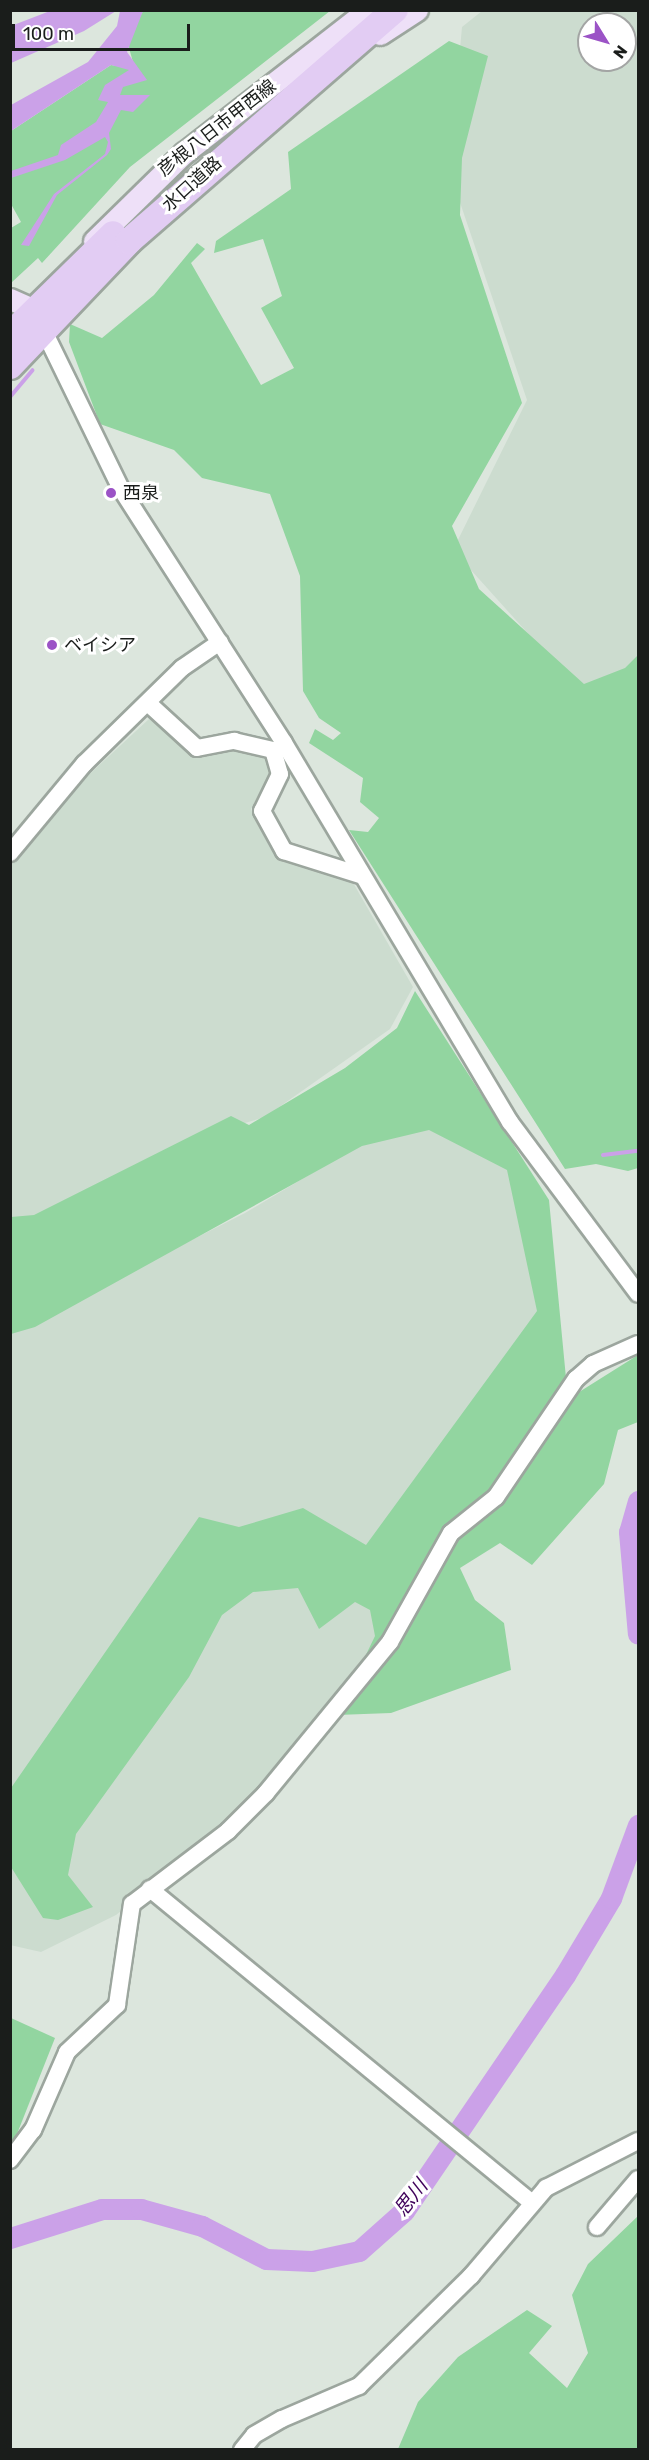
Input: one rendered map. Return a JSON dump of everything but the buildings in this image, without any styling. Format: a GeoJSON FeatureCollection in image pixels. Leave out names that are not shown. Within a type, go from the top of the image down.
{"type":"FeatureCollection","features":[{"type":"Feature","properties":{"kind":"highway","name":"水口道路"},"geometry":{"type":"LineString","coordinates":[[10,366],[28,312],[205,172],[315,80],[383,13]]}},
{"type":"Feature","properties":{"kind":"highway","name":"水口道路"},"geometry":{"type":"LineString","coordinates":[[10,335],[28,312],[80,261],[244,119],[383,13]]}},
{"type":"Feature","properties":{"kind":"main road"},"geometry":{"type":"LineString","coordinates":[[315,80],[417,10]]}},
{"type":"Feature","properties":{"kind":"street"},"geometry":{"type":"LineString","coordinates":[[28,312],[122,489],[220,642],[278,747],[360,875],[510,1122],[639,1294]]}},
{"type":"Feature","properties":{"kind":"street"},"geometry":{"type":"LineString","coordinates":[[10,853],[47,802],[149,704],[182,668],[220,642]]}},
{"type":"Feature","properties":{"kind":"street"},"geometry":{"type":"LineString","coordinates":[[149,704],[197,748],[234,741],[278,747]]}},
{"type":"Feature","properties":{"kind":"street"},"geometry":{"type":"LineString","coordinates":[[278,747],[280,774],[262,811],[284,851],[360,875]]}},
{"type":"Feature","properties":{"kind":"street"},"geometry":{"type":"LineString","coordinates":[[10,2160],[33,2130],[67,2052],[117,2005],[132,1904],[228,1831],[364,1675],[409,1611],[451,1533],[496,1497],[576,1379],[593,1364],[639,1344]]}},
{"type":"Feature","properties":{"kind":"street"},"geometry":{"type":"LineString","coordinates":[[150,1889],[438,2130],[468,2148],[532,2203]]}},
{"type":"Feature","properties":{"kind":"street"},"geometry":{"type":"LineString","coordinates":[[242,2450],[254,2435],[359,2386],[385,2365],[532,2203],[565,2176],[639,2141]]}},
{"type":"Feature","properties":{"kind":"street"},"geometry":{"type":"LineString","coordinates":[[597,2227],[639,2179]]}},
{"type":"Feature","properties":{"kind":"shaded area"},"geometry":{"type":"Polygon","coordinates":[[[50,11],[116,11],[84,31],[11,63],[11,26],[50,11]]]}},
{"type":"Feature","properties":{"kind":"shaded area"},"geometry":{"type":"Polygon","coordinates":[[[120,11],[143,11],[127,52],[147,80],[123,87],[120,95],[150,95],[133,112],[121,110],[109,133],[111,149],[107,155],[57,195],[29,246],[21,245],[54,194],[105,154],[108,142],[105,137],[65,160],[11,178],[11,171],[58,155],[61,145],[96,122],[108,102],[98,100],[105,85],[129,70],[111,65],[11,131],[11,105],[88,62],[117,26],[120,11]]]}},
{"type":"Feature","properties":{"kind":"shaded area"},"geometry":{"type":"Polygon","coordinates":[[[482,11],[638,11],[638,666],[587,699],[453,550],[527,400],[449,170],[462,27],[482,11]]]}},
{"type":"Feature","properties":{"kind":"shaded area"},"geometry":{"type":"Polygon","coordinates":[[[149,719],[199,755],[233,748],[256,750],[274,768],[251,809],[269,846],[352,881],[413,987],[390,1029],[265,1117],[194,1138],[37,1217],[11,1223],[10,867],[53,808],[149,719]]]}},
{"type":"Feature","properties":{"kind":"shaded area"},"geometry":{"type":"Polygon","coordinates":[[[429,1126],[509,1168],[540,1312],[377,1648],[284,1762],[214,1836],[116,1915],[41,1952],[10,1945],[10,1332],[245,1213],[364,1142],[429,1126]]]}},
{"type":"Feature","properties":{"kind":"green space"},"geometry":{"type":"Polygon","coordinates":[[[143,11],[330,11],[130,167],[42,263],[38,258],[11,283],[11,228],[21,222],[11,204],[11,131],[111,65],[135,69],[127,41],[143,11]]]}},
{"type":"Feature","properties":{"kind":"green space"},"geometry":{"type":"Polygon","coordinates":[[[449,41],[488,56],[462,158],[460,215],[522,403],[452,526],[479,589],[584,684],[625,668],[638,655],[638,1168],[628,1171],[596,1164],[565,1169],[349,830],[368,832],[379,818],[360,802],[363,778],[309,743],[315,729],[333,740],[341,733],[319,718],[303,691],[300,576],[270,494],[202,478],[174,450],[100,424],[69,342],[70,324],[102,338],[154,295],[197,243],[205,249],[191,263],[261,385],[294,368],[261,308],[282,296],[263,239],[214,253],[216,241],[291,189],[288,152],[449,41]]]}},
{"type":"Feature","properties":{"kind":"green space"},"geometry":{"type":"Polygon","coordinates":[[[415,991],[549,1200],[568,1399],[638,1355],[638,1422],[618,1430],[604,1484],[532,1565],[500,1543],[460,1568],[475,1600],[504,1623],[511,1670],[391,1713],[337,1715],[375,1636],[370,1610],[355,1602],[319,1629],[298,1588],[253,1592],[222,1615],[189,1677],[76,1834],[68,1875],[93,1907],[58,1920],[43,1918],[11,1867],[11,1788],[199,1517],[239,1527],[303,1508],[366,1545],[537,1311],[507,1170],[429,1130],[362,1146],[35,1327],[11,1334],[11,1217],[34,1215],[231,1116],[249,1125],[345,1068],[397,1028],[415,991]]]}},
{"type":"Feature","properties":{"kind":"green space"},"geometry":{"type":"Polygon","coordinates":[[[11,2018],[55,2038],[11,2149],[11,2018]]]}},
{"type":"Feature","properties":{"kind":"green space"},"geometry":{"type":"Polygon","coordinates":[[[638,2216],[638,2449],[398,2449],[418,2402],[458,2357],[527,2310],[552,2326],[529,2353],[567,2388],[588,2353],[572,2295],[588,2264],[638,2216]]]}},
{"type":"Feature","properties":{"kind":"waterway"},"geometry":{"type":"LineString","coordinates":[[10,397],[33,370]]}},
{"type":"Feature","properties":{"kind":"waterway"},"geometry":{"type":"LineString","coordinates":[[603,1155],[638,1151]]}},
{"type":"Feature","properties":{"kind":"waterway","name":"思川"},"geometry":{"type":"LineString","coordinates":[[638,1501],[629,1532],[638,1634]]}},
{"type":"Feature","properties":{"kind":"waterway","name":"思川"},"geometry":{"type":"LineString","coordinates":[[10,2238],[102,2209],[141,2209],[202,2226],[266,2259],[312,2261],[359,2251],[404,2211],[565,1975],[611,1898],[638,1825]]}},
{"type":"Feature","properties":{"kind":"place","name":"西泉"},"geometry":{"type":"Point","coordinates":[111,493]}},
{"type":"Feature","properties":{"kind":"place","name":"ベイシア"},"geometry":{"type":"Point","coordinates":[52,645]}}]}
